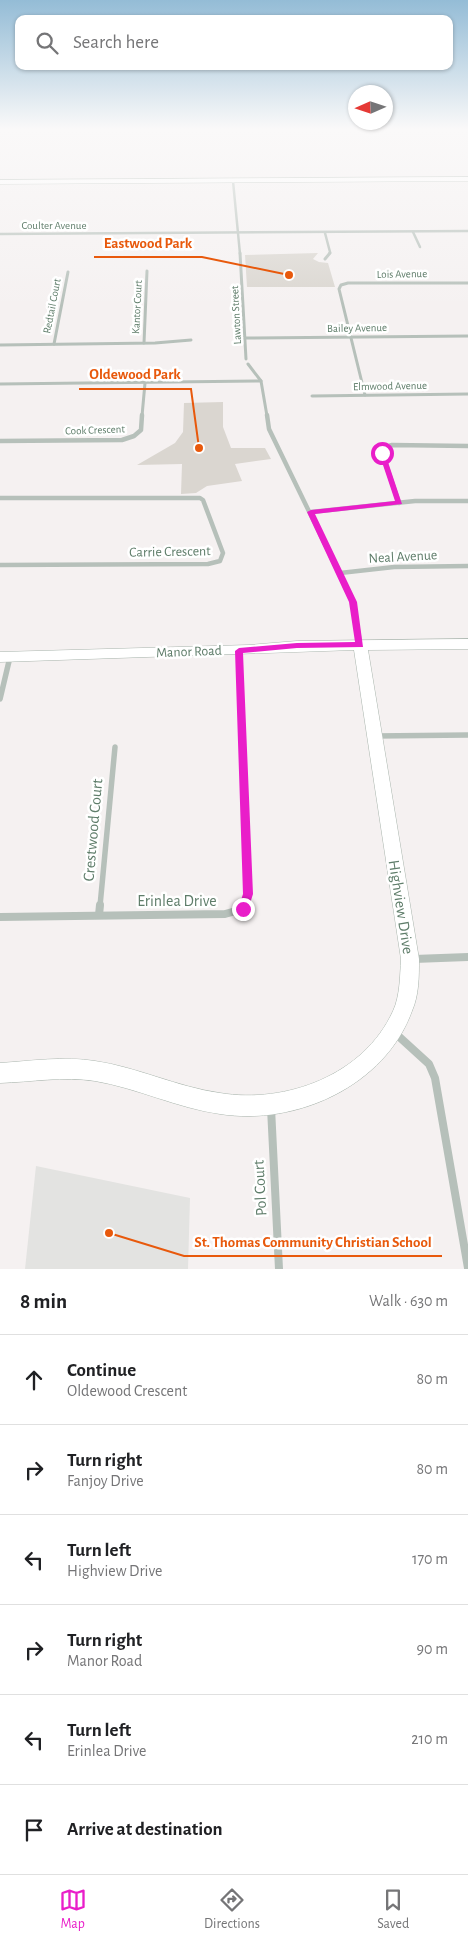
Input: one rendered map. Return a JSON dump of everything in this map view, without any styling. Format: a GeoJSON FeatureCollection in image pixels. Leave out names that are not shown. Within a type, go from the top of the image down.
{"type":"FeatureCollection","features":[{"type":"Feature","properties":{"kind":"street","name":"Lawton Street"},"geometry":{"type":"LineString","coordinates":[[234,188],[239,233],[246,359]]}},
{"type":"Feature","properties":{"kind":"street","name":"Coulter Avenue"},"geometry":{"type":"LineString","coordinates":[[0,234],[468,231]]}},
{"type":"Feature","properties":{"kind":"street"},"geometry":{"type":"LineString","coordinates":[[324,232],[330,252],[324,259]]}},
{"type":"Feature","properties":{"kind":"street"},"geometry":{"type":"LineString","coordinates":[[413,232],[420,248]]}},
{"type":"Feature","properties":{"kind":"street","name":"Kantor Court"},"geometry":{"type":"LineString","coordinates":[[144,343],[147,271]]}},
{"type":"Feature","properties":{"kind":"street","name":"Redtail Court"},"geometry":{"type":"LineString","coordinates":[[54,344],[68,272]]}},
{"type":"Feature","properties":{"kind":"street","name":"Lois Avenue"},"geometry":{"type":"LineString","coordinates":[[350,337],[339,289],[340,285],[468,283]]}},
{"type":"Feature","properties":{"kind":"street","name":"Bailey Avenue"},"geometry":{"type":"LineString","coordinates":[[246,338],[468,336]]}},
{"type":"Feature","properties":{"kind":"street"},"geometry":{"type":"LineString","coordinates":[[350,337],[365,395]]}},
{"type":"Feature","properties":{"kind":"street"},"geometry":{"type":"LineString","coordinates":[[0,345],[144,343],[191,340]]}},
{"type":"Feature","properties":{"kind":"street","name":"Highview Drive"},"geometry":{"type":"LineString","coordinates":[[0,1072],[95,1071],[208,1102],[240,1106],[271,1105],[309,1096],[334,1085],[356,1070],[376,1052],[393,1031],[405,1005],[410,982],[410,959],[353,602],[311,512],[269,429],[261,381],[248,364]]}},
{"type":"Feature","properties":{"kind":"street"},"geometry":{"type":"LineString","coordinates":[[0,384],[261,381]]}},
{"type":"Feature","properties":{"kind":"street","name":"Cook Crescent"},"geometry":{"type":"LineString","coordinates":[[0,441],[122,440],[134,436],[141,430],[145,383]]}},
{"type":"Feature","properties":{"kind":"street","name":"Elmwood Avenue"},"geometry":{"type":"LineString","coordinates":[[312,396],[468,394]]}},
{"type":"Feature","properties":{"kind":"street"},"geometry":{"type":"LineString","coordinates":[[400,502],[382,453],[385,447],[392,445],[468,446]]}},
{"type":"Feature","properties":{"kind":"street","name":"Carrie Crescent"},"geometry":{"type":"LineString","coordinates":[[0,498],[200,498],[203,500],[219,545],[224,553],[220,561],[208,564],[0,565]]}},
{"type":"Feature","properties":{"kind":"street"},"geometry":{"type":"LineString","coordinates":[[311,512],[400,502],[468,501]]}},
{"type":"Feature","properties":{"kind":"street","name":"Neal Avenue"},"geometry":{"type":"LineString","coordinates":[[340,573],[394,567],[468,566]]}},
{"type":"Feature","properties":{"kind":"street","name":"Manor Road"},"geometry":{"type":"LineString","coordinates":[[5,657],[239,651],[297,646],[468,644]]}},
{"type":"Feature","properties":{"kind":"street","name":"Erinlea Drive"},"geometry":{"type":"LineString","coordinates":[[0,917],[225,914],[243,909],[247,902],[239,651]]}},
{"type":"Feature","properties":{"kind":"street"},"geometry":{"type":"LineString","coordinates":[[0,699],[5,657]]}},
{"type":"Feature","properties":{"kind":"street"},"geometry":{"type":"LineString","coordinates":[[375,736],[468,735]]}},
{"type":"Feature","properties":{"kind":"street","name":"Crestwood Court"},"geometry":{"type":"LineString","coordinates":[[99,916],[115,747]]}},
{"type":"Feature","properties":{"kind":"street"},"geometry":{"type":"LineString","coordinates":[[410,959],[468,957]]}},
{"type":"Feature","properties":{"kind":"street"},"geometry":{"type":"LineString","coordinates":[[393,1031],[424,1058],[435,1078],[468,1268]]}},
{"type":"Feature","properties":{"kind":"street","name":"Pol Court"},"geometry":{"type":"LineString","coordinates":[[271,1105],[279,1269]]}},
{"type":"Feature","properties":{"kind":"shaded area"},"geometry":{"type":"Polygon","coordinates":[[[318,253],[313,259],[328,263],[335,287],[247,287],[245,255],[318,253]]]}},
{"type":"Feature","properties":{"kind":"shaded area"},"geometry":{"type":"Polygon","coordinates":[[[223,402],[223,427],[231,448],[265,448],[271,459],[235,464],[242,481],[207,486],[196,493],[181,494],[182,464],[137,465],[175,443],[183,432],[184,403],[223,402]]]}},
{"type":"Feature","properties":{"kind":"shaded area"},"geometry":{"type":"Polygon","coordinates":[[[36,1166],[190,1198],[188,1269],[25,1269],[36,1166]]]}},
{"type":"Feature","properties":{"kind":"place","name":"Eastwood Park"},"geometry":{"type":"Point","coordinates":[289,275]}},
{"type":"Feature","properties":{"kind":"place","name":"Oldewood Park"},"geometry":{"type":"Point","coordinates":[199,448]}},
{"type":"Feature","properties":{"kind":"place","name":"St. Thomas Community Christian School"},"geometry":{"type":"Point","coordinates":[109,1233]}},
{"type":"Feature","properties":{"kind":"route"},"geometry":{"type":"LineString","coordinates":[[243,909],[247,902],[248,894],[239,651],[297,646],[360,645],[353,602],[311,512],[400,502],[386,459],[382,453]]}}]}
